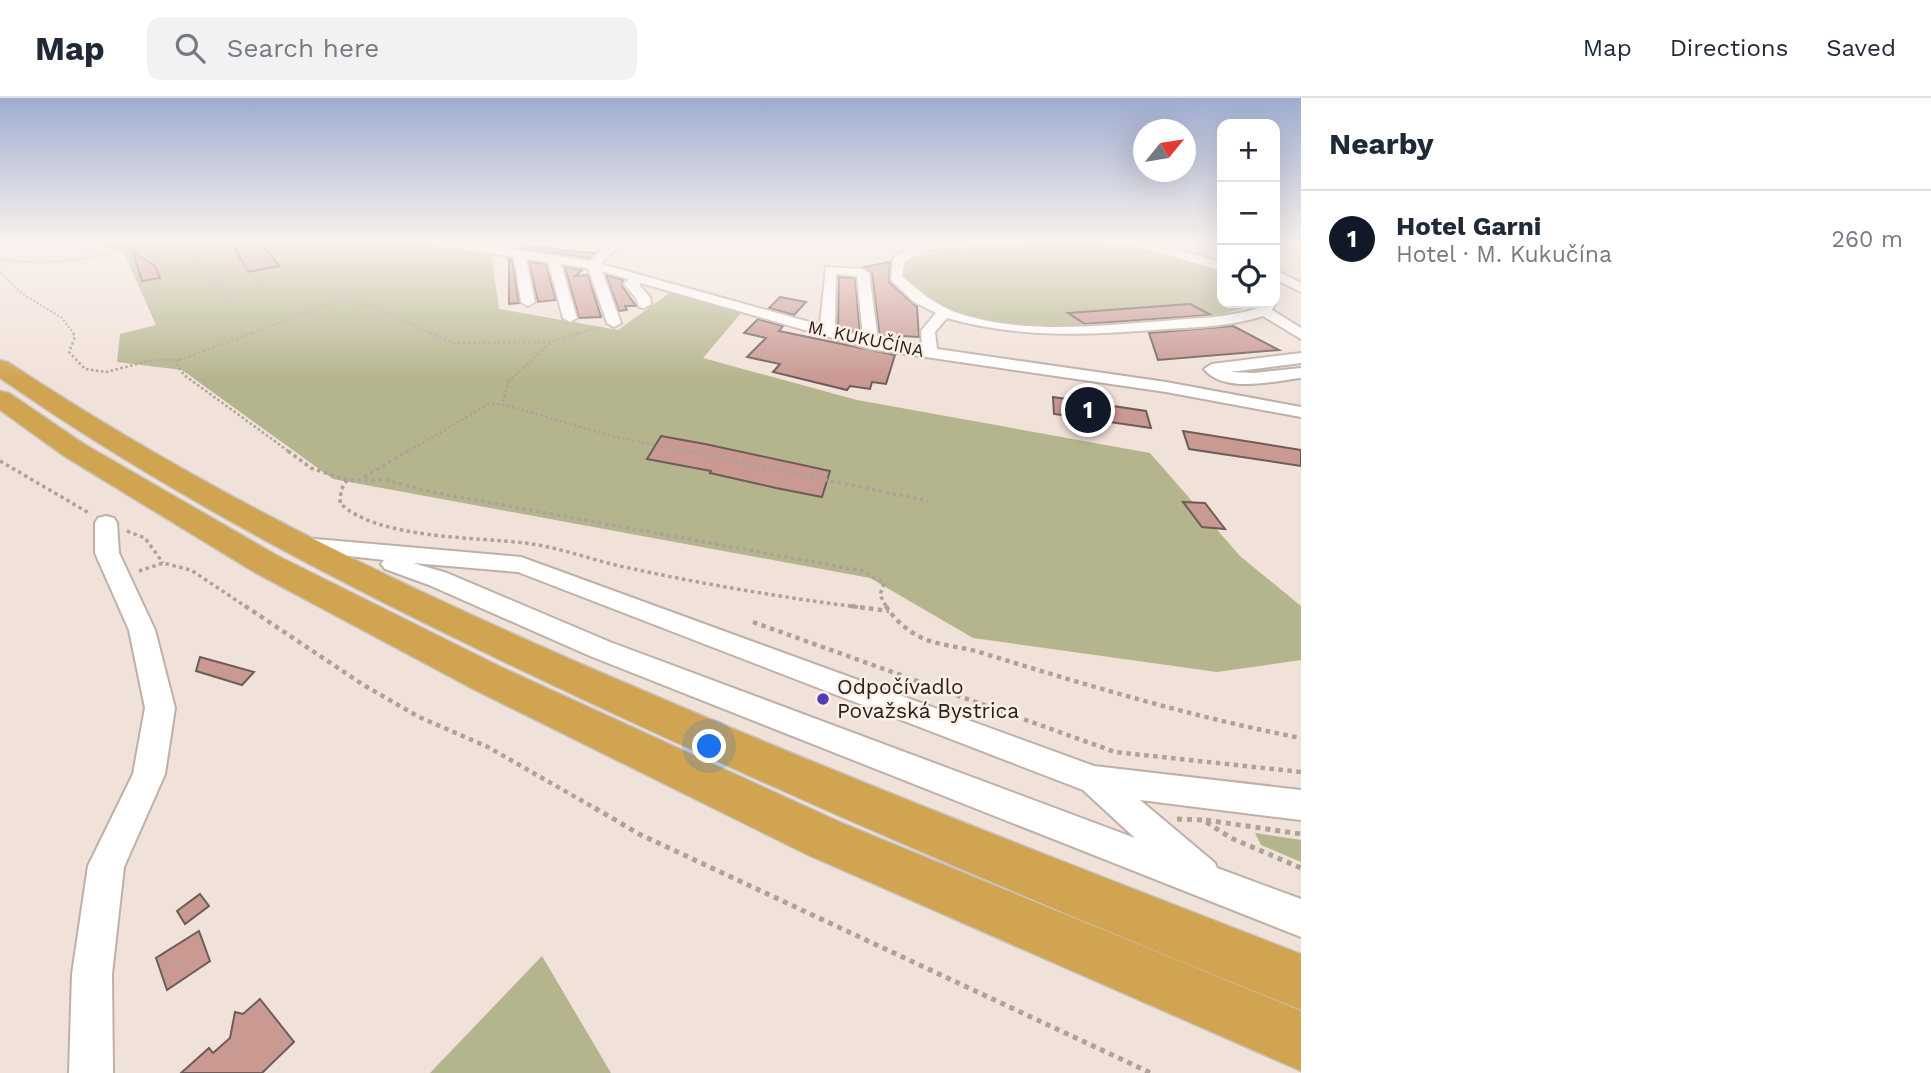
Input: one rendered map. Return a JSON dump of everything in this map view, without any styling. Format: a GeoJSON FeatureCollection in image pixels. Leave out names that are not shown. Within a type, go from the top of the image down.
{"type":"FeatureCollection","features":[{"type":"Feature","properties":{"kind":"highway"},"geometry":{"type":"LineString","coordinates":[[0,367],[105,438],[297,545],[388,591],[658,716],[844,797],[1301,982]]}},
{"type":"Feature","properties":{"kind":"highway"},"geometry":{"type":"LineString","coordinates":[[0,398],[75,450],[244,551],[487,678],[825,839],[1301,1041]]}},
{"type":"Feature","properties":{"kind":"street"},"geometry":{"type":"LineString","coordinates":[[525,288],[528,302]]}},
{"type":"Feature","properties":{"kind":"street"},"geometry":{"type":"LineString","coordinates":[[561,288],[570,318]]}},
{"type":"Feature","properties":{"kind":"street"},"geometry":{"type":"LineString","coordinates":[[601,288],[614,323]]}},
{"type":"Feature","properties":{"kind":"street"},"geometry":{"type":"LineString","coordinates":[[634,288],[643,297],[644,304]]}},
{"type":"Feature","properties":{"kind":"street","name":"M. KUKUČÍNA"},"geometry":{"type":"LineString","coordinates":[[672,288],[871,344],[1239,400],[1301,412]]}},
{"type":"Feature","properties":{"kind":"street"},"geometry":{"type":"LineString","coordinates":[[827,333],[829,288]]}},
{"type":"Feature","properties":{"kind":"street"},"geometry":{"type":"LineString","coordinates":[[865,288],[871,344]]}},
{"type":"Feature","properties":{"kind":"street"},"geometry":{"type":"LineString","coordinates":[[905,288],[916,298],[944,313],[1010,328],[1073,330],[1202,322],[1249,317],[1265,308]]}},
{"type":"Feature","properties":{"kind":"street"},"geometry":{"type":"LineString","coordinates":[[1268,308],[1301,335]]}},
{"type":"Feature","properties":{"kind":"street"},"geometry":{"type":"LineString","coordinates":[[930,353],[928,331],[944,313]]}},
{"type":"Feature","properties":{"kind":"street"},"geometry":{"type":"LineString","coordinates":[[1301,358],[1212,369],[1232,377],[1301,373]]}},
{"type":"Feature","properties":{"kind":"street"},"geometry":{"type":"LineString","coordinates":[[1232,377],[1239,400]]}},
{"type":"Feature","properties":{"kind":"street"},"geometry":{"type":"LineString","coordinates":[[91,1073],[92,974],[106,866],[149,774],[160,708],[142,630],[107,553],[106,523]]}},
{"type":"Feature","properties":{"kind":"street"},"geometry":{"type":"LineString","coordinates":[[297,545],[521,565],[1094,780],[1301,805]]}},
{"type":"Feature","properties":{"kind":"street"},"geometry":{"type":"LineString","coordinates":[[356,552],[438,579],[600,649],[1301,918]]}},
{"type":"Feature","properties":{"kind":"street"},"geometry":{"type":"LineString","coordinates":[[1094,780],[1216,887]]}},
{"type":"Feature","properties":{"kind":"path"},"geometry":{"type":"LineString","coordinates":[[17,288],[29,298],[46,305],[71,326],[75,337],[69,352],[73,360],[92,373],[120,371],[151,360],[179,360],[336,302],[368,305],[453,343],[551,342],[614,323]]}},
{"type":"Feature","properties":{"kind":"path"},"geometry":{"type":"LineString","coordinates":[[221,288],[227,300]]}},
{"type":"Feature","properties":{"kind":"path"},"geometry":{"type":"LineString","coordinates":[[502,404],[509,381],[551,342]]}},
{"type":"Feature","properties":{"kind":"path"},"geometry":{"type":"LineString","coordinates":[[179,360],[176,363],[177,368],[184,375],[312,468],[346,480],[363,478],[863,571],[884,583],[880,595],[889,611],[900,623],[925,640],[967,648],[1103,690],[1234,725],[1301,738]]}},
{"type":"Feature","properties":{"kind":"path"},"geometry":{"type":"LineString","coordinates":[[363,478],[489,404],[502,404],[612,436],[928,501]]}},
{"type":"Feature","properties":{"kind":"path"},"geometry":{"type":"LineString","coordinates":[[0,461],[106,523],[145,538],[163,563],[191,570],[362,684],[419,717],[488,747],[639,834],[1151,1073]]}},
{"type":"Feature","properties":{"kind":"path"},"geometry":{"type":"LineString","coordinates":[[346,480],[341,490],[340,503],[348,511],[378,523],[475,541],[526,543],[626,568],[768,596],[889,611]]}},
{"type":"Feature","properties":{"kind":"path"},"geometry":{"type":"LineString","coordinates":[[753,622],[1115,752],[1301,772]]}},
{"type":"Feature","properties":{"kind":"path"},"geometry":{"type":"LineString","coordinates":[[1175,819],[1203,820],[1231,838],[1301,868]]}},
{"type":"Feature","properties":{"kind":"green space"},"geometry":{"type":"Polygon","coordinates":[[[139,288],[496,288],[499,309],[618,330],[671,292],[741,313],[703,358],[857,400],[1150,453],[1240,556],[1301,606],[1301,660],[1217,672],[973,638],[870,578],[333,479],[182,370],[117,362],[120,334],[156,325],[139,288]]]}},
{"type":"Feature","properties":{"kind":"green space"},"geometry":{"type":"Polygon","coordinates":[[[912,288],[1217,288],[1217,308],[1244,308],[1223,314],[1063,326],[990,322],[937,305],[912,288]]]}},
{"type":"Feature","properties":{"kind":"green space"},"geometry":{"type":"Polygon","coordinates":[[[1255,833],[1301,840],[1301,862],[1261,845],[1255,833]]]}},
{"type":"Feature","properties":{"kind":"green space"},"geometry":{"type":"Polygon","coordinates":[[[542,956],[611,1073],[430,1073],[542,956]]]}},
{"type":"Feature","properties":{"kind":"building"},"geometry":{"type":"Polygon","coordinates":[[[509,288],[517,288],[519,303],[509,304],[509,288]]]}},
{"type":"Feature","properties":{"kind":"building"},"geometry":{"type":"Polygon","coordinates":[[[535,288],[553,288],[556,300],[538,302],[535,288]]]}},
{"type":"Feature","properties":{"kind":"building"},"geometry":{"type":"Polygon","coordinates":[[[571,288],[592,288],[601,317],[579,318],[571,288]]]}},
{"type":"Feature","properties":{"kind":"building"},"geometry":{"type":"Polygon","coordinates":[[[611,288],[623,288],[636,306],[625,306],[627,310],[619,311],[611,288]]]}},
{"type":"Feature","properties":{"kind":"building"},"geometry":{"type":"Polygon","coordinates":[[[839,288],[856,288],[860,333],[838,327],[839,288]]]}},
{"type":"Feature","properties":{"kind":"building"},"geometry":{"type":"Polygon","coordinates":[[[874,288],[895,288],[917,307],[919,337],[901,336],[899,341],[880,338],[874,288]]]}},
{"type":"Feature","properties":{"kind":"building"},"geometry":{"type":"Polygon","coordinates":[[[780,297],[806,302],[794,315],[769,308],[780,297]]]}},
{"type":"Feature","properties":{"kind":"building"},"geometry":{"type":"Polygon","coordinates":[[[1190,304],[1211,315],[1085,324],[1068,313],[1190,304]]]}},
{"type":"Feature","properties":{"kind":"building"},"geometry":{"type":"Polygon","coordinates":[[[758,319],[783,326],[779,331],[895,355],[886,384],[872,382],[870,389],[850,386],[847,390],[773,372],[780,364],[747,357],[766,338],[744,333],[758,319]]]}},
{"type":"Feature","properties":{"kind":"building"},"geometry":{"type":"Polygon","coordinates":[[[1233,326],[1279,350],[1158,360],[1149,333],[1233,326]]]}},
{"type":"Feature","properties":{"kind":"building"},"geometry":{"type":"Polygon","coordinates":[[[1053,397],[1146,411],[1151,428],[1054,414],[1053,397]]]}},
{"type":"Feature","properties":{"kind":"building"},"geometry":{"type":"Polygon","coordinates":[[[1183,431],[1301,450],[1301,466],[1189,449],[1183,431]]]}},
{"type":"Feature","properties":{"kind":"building"},"geometry":{"type":"Polygon","coordinates":[[[661,436],[830,471],[822,497],[776,488],[710,473],[711,471],[647,459],[661,436]]]}},
{"type":"Feature","properties":{"kind":"building"},"geometry":{"type":"Polygon","coordinates":[[[1183,502],[1205,503],[1225,529],[1202,527],[1183,502]]]}},
{"type":"Feature","properties":{"kind":"building"},"geometry":{"type":"Polygon","coordinates":[[[200,657],[254,672],[242,685],[196,671],[200,657]]]}},
{"type":"Feature","properties":{"kind":"building"},"geometry":{"type":"Polygon","coordinates":[[[200,894],[209,906],[185,924],[177,911],[200,894]]]}},
{"type":"Feature","properties":{"kind":"building"},"geometry":{"type":"Polygon","coordinates":[[[199,931],[210,961],[167,990],[156,958],[199,931]]]}},
{"type":"Feature","properties":{"kind":"building"},"geometry":{"type":"Polygon","coordinates":[[[260,999],[294,1042],[262,1073],[181,1073],[209,1048],[213,1053],[230,1038],[235,1012],[243,1014],[260,999]]]}},
{"type":"Feature","properties":{"kind":"place","name":"Hotel Garni"},"geometry":{"type":"Point","coordinates":[1088,410]}},
{"type":"Feature","properties":{"kind":"place","name":"Odpočívadlo Považská Bystrica"},"geometry":{"type":"Point","coordinates":[823,699]}}]}
